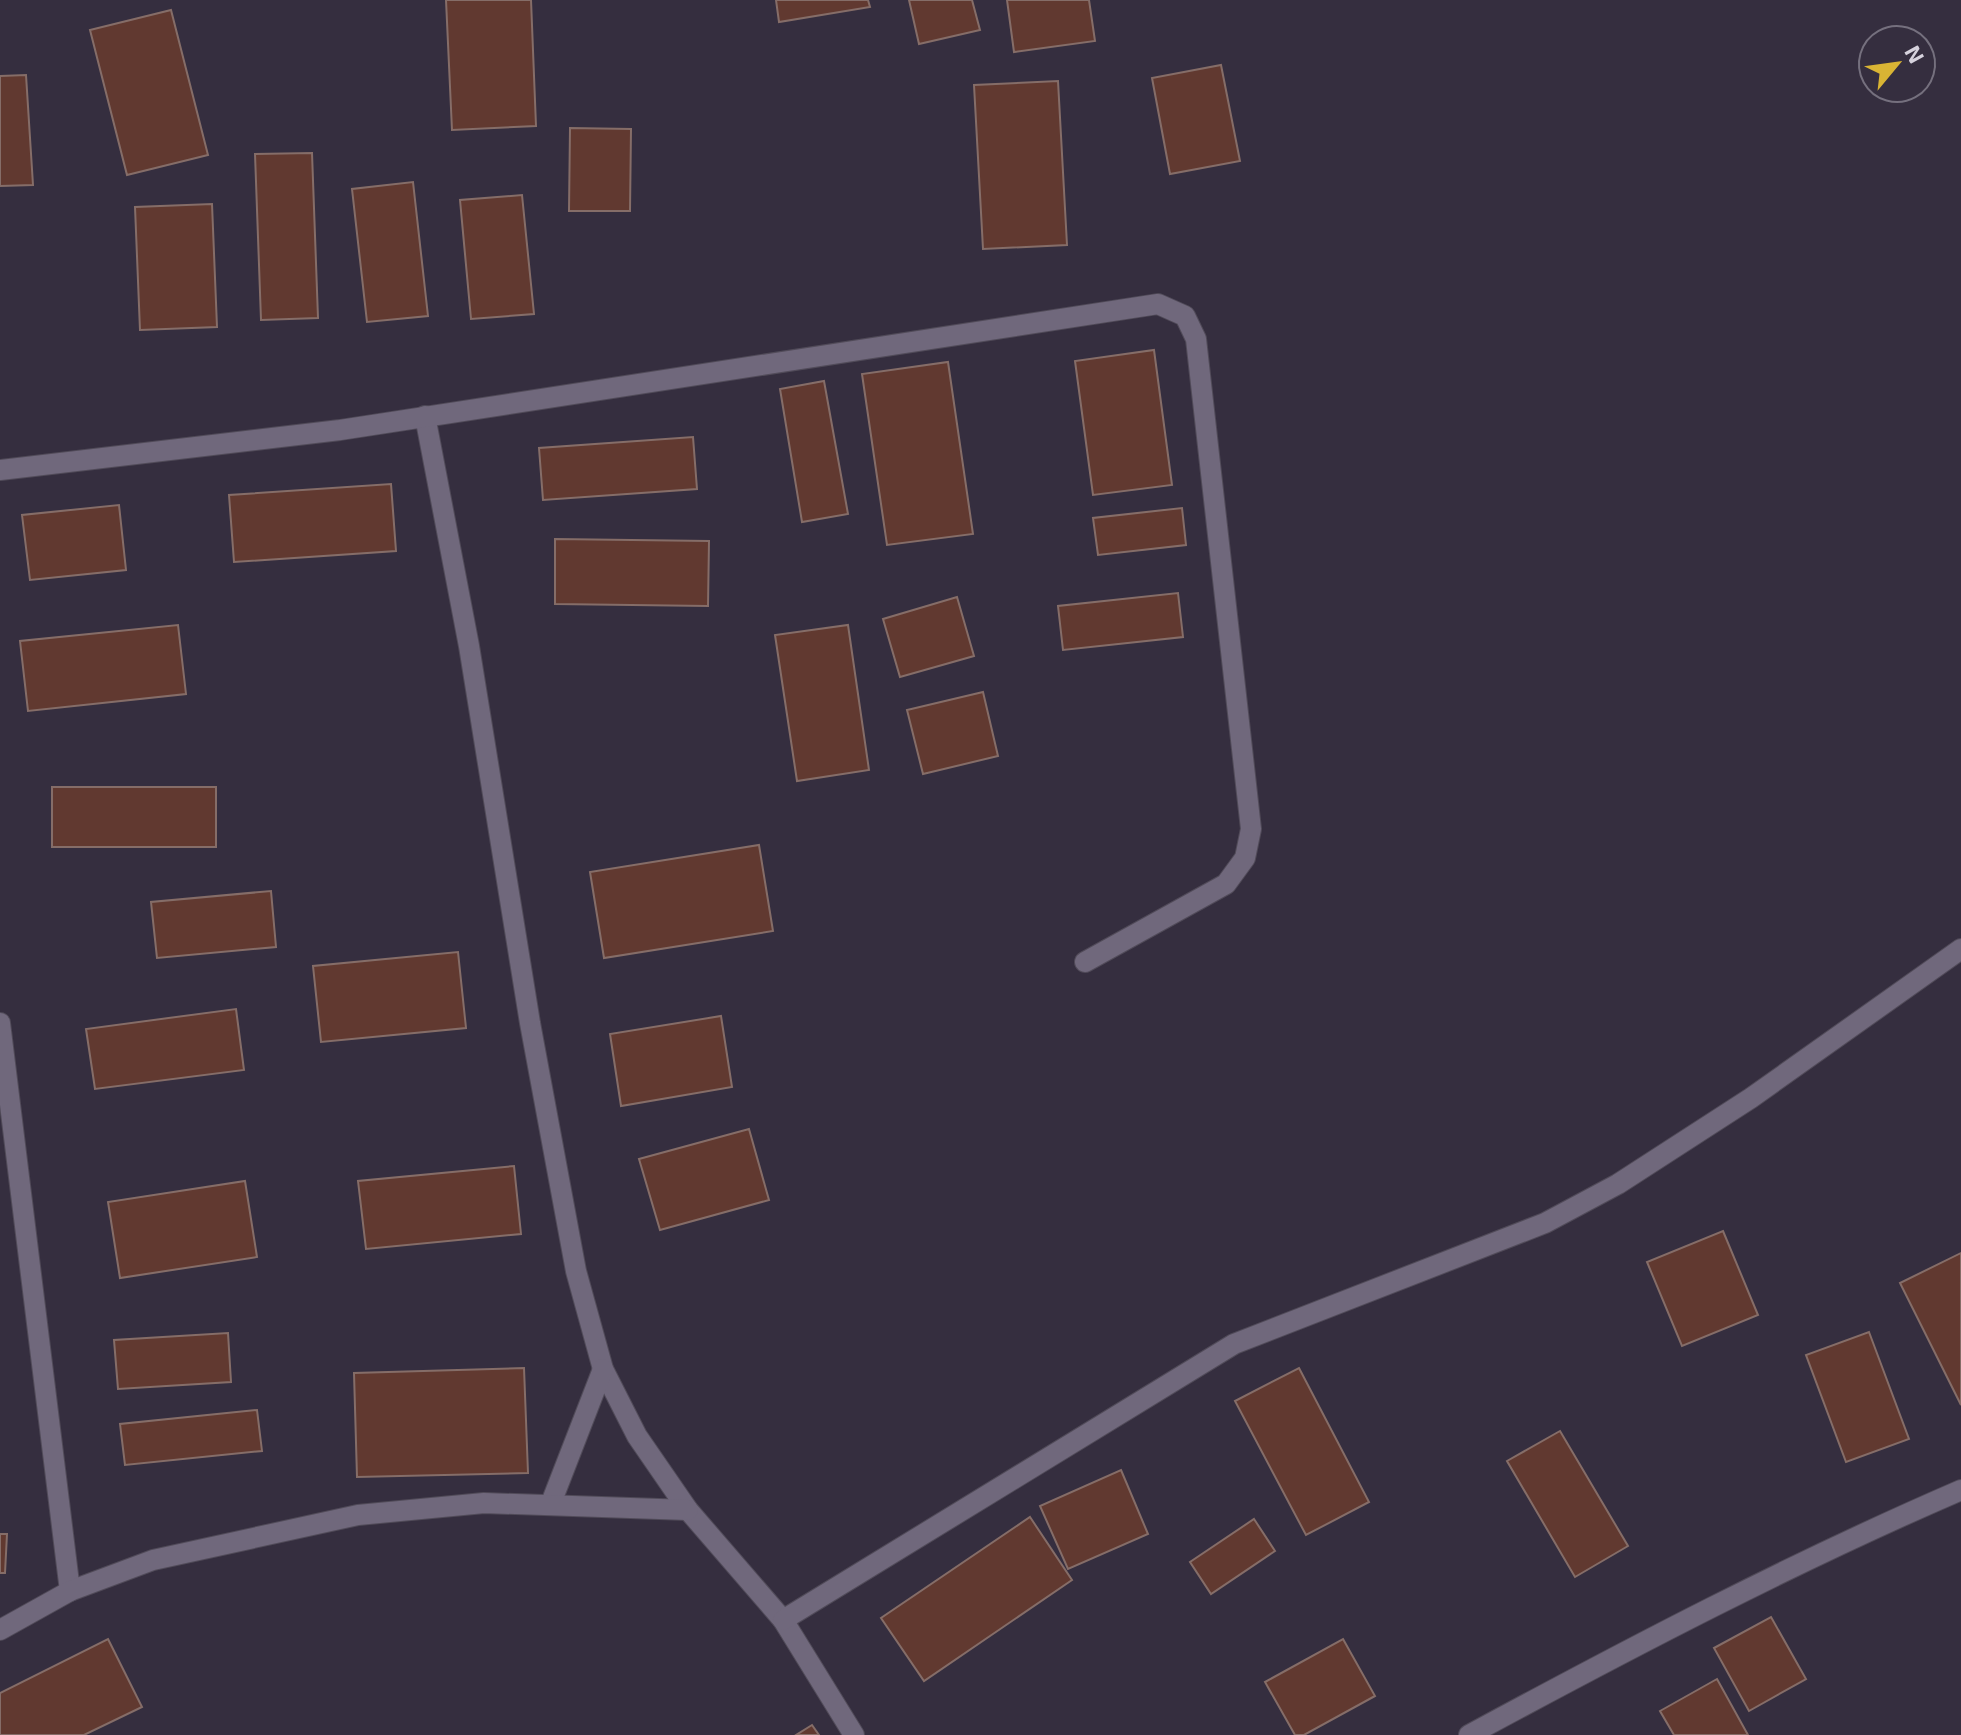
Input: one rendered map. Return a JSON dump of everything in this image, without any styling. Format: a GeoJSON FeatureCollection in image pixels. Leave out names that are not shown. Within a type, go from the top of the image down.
{"type":"FeatureCollection","features":[{"type":"Feature","properties":{"kind":"street"},"geometry":{"type":"LineString","coordinates":[[0,470],[324,432],[1158,304],[1185,316],[1196,339],[1251,829],[1245,858],[1226,884],[1085,962]]}},
{"type":"Feature","properties":{"kind":"street"},"geometry":{"type":"LineString","coordinates":[[425,416],[469,646],[576,1271],[603,1369],[637,1436],[688,1510],[783,1620],[854,1735]]}},
{"type":"Feature","properties":{"kind":"street"},"geometry":{"type":"LineString","coordinates":[[783,1620],[1234,1344],[1545,1223],[1618,1184],[1751,1098],[1961,949]]}},
{"type":"Feature","properties":{"kind":"street"},"geometry":{"type":"LineString","coordinates":[[0,1023],[70,1591]]}},
{"type":"Feature","properties":{"kind":"street"},"geometry":{"type":"LineString","coordinates":[[551,1503],[603,1369]]}},
{"type":"Feature","properties":{"kind":"street"},"geometry":{"type":"LineString","coordinates":[[1469,1735],[1665,1629],[1961,1490]]}},
{"type":"Feature","properties":{"kind":"street"},"geometry":{"type":"LineString","coordinates":[[0,1630],[70,1591],[153,1560],[358,1515],[484,1503],[688,1510]]}},
{"type":"Feature","properties":{"kind":"building"},"geometry":{"type":"Polygon","coordinates":[[[446,0],[531,0],[536,126],[452,130],[446,0]]]}},
{"type":"Feature","properties":{"kind":"building"},"geometry":{"type":"Polygon","coordinates":[[[776,0],[868,0],[870,7],[779,22],[776,0]]]}},
{"type":"Feature","properties":{"kind":"building"},"geometry":{"type":"Polygon","coordinates":[[[909,0],[972,0],[980,30],[919,44],[909,0]]]}},
{"type":"Feature","properties":{"kind":"building"},"geometry":{"type":"Polygon","coordinates":[[[1007,0],[1089,0],[1095,41],[1014,52],[1007,0]]]}},
{"type":"Feature","properties":{"kind":"building"},"geometry":{"type":"Polygon","coordinates":[[[171,10],[208,155],[127,175],[90,30],[171,10]]]}},
{"type":"Feature","properties":{"kind":"building"},"geometry":{"type":"Polygon","coordinates":[[[1221,65],[1240,161],[1170,174],[1152,78],[1221,65]]]}},
{"type":"Feature","properties":{"kind":"building"},"geometry":{"type":"Polygon","coordinates":[[[26,75],[33,185],[0,186],[0,76],[26,75]]]}},
{"type":"Feature","properties":{"kind":"building"},"geometry":{"type":"Polygon","coordinates":[[[1058,81],[1067,245],[983,249],[974,85],[1058,81]]]}},
{"type":"Feature","properties":{"kind":"building"},"geometry":{"type":"Polygon","coordinates":[[[570,128],[631,129],[630,211],[569,211],[570,128]]]}},
{"type":"Feature","properties":{"kind":"building"},"geometry":{"type":"Polygon","coordinates":[[[312,153],[318,318],[261,320],[255,154],[312,153]]]}},
{"type":"Feature","properties":{"kind":"building"},"geometry":{"type":"Polygon","coordinates":[[[413,182],[428,316],[367,322],[352,189],[413,182]]]}},
{"type":"Feature","properties":{"kind":"building"},"geometry":{"type":"Polygon","coordinates":[[[522,195],[534,314],[471,319],[460,200],[522,195]]]}},
{"type":"Feature","properties":{"kind":"building"},"geometry":{"type":"Polygon","coordinates":[[[212,204],[217,327],[140,330],[135,207],[212,204]]]}},
{"type":"Feature","properties":{"kind":"building"},"geometry":{"type":"Polygon","coordinates":[[[1154,350],[1172,485],[1093,495],[1075,361],[1154,350]]]}},
{"type":"Feature","properties":{"kind":"building"},"geometry":{"type":"Polygon","coordinates":[[[948,362],[973,534],[887,545],[862,374],[948,362]]]}},
{"type":"Feature","properties":{"kind":"building"},"geometry":{"type":"Polygon","coordinates":[[[824,381],[848,514],[802,522],[780,389],[824,381]]]}},
{"type":"Feature","properties":{"kind":"building"},"geometry":{"type":"Polygon","coordinates":[[[693,437],[697,489],[543,500],[539,448],[693,437]]]}},
{"type":"Feature","properties":{"kind":"building"},"geometry":{"type":"Polygon","coordinates":[[[391,484],[396,551],[234,562],[229,495],[391,484]]]}},
{"type":"Feature","properties":{"kind":"building"},"geometry":{"type":"Polygon","coordinates":[[[119,505],[126,570],[30,580],[22,515],[119,505]]]}},
{"type":"Feature","properties":{"kind":"building"},"geometry":{"type":"Polygon","coordinates":[[[1182,508],[1186,545],[1098,555],[1093,518],[1182,508]]]}},
{"type":"Feature","properties":{"kind":"building"},"geometry":{"type":"Polygon","coordinates":[[[555,539],[709,541],[708,606],[555,604],[555,539]]]}},
{"type":"Feature","properties":{"kind":"building"},"geometry":{"type":"Polygon","coordinates":[[[1178,593],[1183,637],[1063,650],[1058,606],[1178,593]]]}},
{"type":"Feature","properties":{"kind":"building"},"geometry":{"type":"Polygon","coordinates":[[[957,597],[974,656],[900,677],[883,619],[957,597]]]}},
{"type":"Feature","properties":{"kind":"building"},"geometry":{"type":"Polygon","coordinates":[[[178,625],[186,694],[28,711],[20,641],[178,625]]]}},
{"type":"Feature","properties":{"kind":"building"},"geometry":{"type":"Polygon","coordinates":[[[848,625],[869,770],[797,781],[775,635],[848,625]]]}},
{"type":"Feature","properties":{"kind":"building"},"geometry":{"type":"Polygon","coordinates":[[[983,692],[998,756],[923,774],[907,710],[983,692]]]}},
{"type":"Feature","properties":{"kind":"building"},"geometry":{"type":"Polygon","coordinates":[[[52,787],[216,787],[216,847],[52,847],[52,787]]]}},
{"type":"Feature","properties":{"kind":"building"},"geometry":{"type":"Polygon","coordinates":[[[759,845],[773,931],[604,958],[590,872],[759,845]]]}},
{"type":"Feature","properties":{"kind":"building"},"geometry":{"type":"Polygon","coordinates":[[[271,891],[276,947],[157,958],[151,902],[271,891]]]}},
{"type":"Feature","properties":{"kind":"building"},"geometry":{"type":"Polygon","coordinates":[[[458,952],[466,1028],[321,1042],[313,966],[458,952]]]}},
{"type":"Feature","properties":{"kind":"building"},"geometry":{"type":"Polygon","coordinates":[[[236,1009],[244,1070],[95,1089],[86,1029],[236,1009]]]}},
{"type":"Feature","properties":{"kind":"building"},"geometry":{"type":"Polygon","coordinates":[[[721,1016],[732,1087],[621,1106],[610,1034],[721,1016]]]}},
{"type":"Feature","properties":{"kind":"building"},"geometry":{"type":"Polygon","coordinates":[[[749,1129],[769,1200],[660,1230],[639,1159],[749,1129]]]}},
{"type":"Feature","properties":{"kind":"building"},"geometry":{"type":"Polygon","coordinates":[[[514,1166],[521,1234],[366,1249],[358,1181],[514,1166]]]}},
{"type":"Feature","properties":{"kind":"building"},"geometry":{"type":"Polygon","coordinates":[[[245,1181],[257,1257],[120,1278],[108,1202],[245,1181]]]}},
{"type":"Feature","properties":{"kind":"building"},"geometry":{"type":"Polygon","coordinates":[[[1723,1231],[1758,1315],[1682,1346],[1647,1262],[1723,1231]]]}},
{"type":"Feature","properties":{"kind":"building"},"geometry":{"type":"Polygon","coordinates":[[[1961,1253],[1961,1405],[1900,1283],[1961,1253]]]}},
{"type":"Feature","properties":{"kind":"building"},"geometry":{"type":"Polygon","coordinates":[[[1869,1332],[1909,1439],[1846,1462],[1806,1355],[1869,1332]]]}},
{"type":"Feature","properties":{"kind":"building"},"geometry":{"type":"Polygon","coordinates":[[[228,1333],[231,1382],[118,1389],[114,1340],[228,1333]]]}},
{"type":"Feature","properties":{"kind":"building"},"geometry":{"type":"Polygon","coordinates":[[[524,1368],[528,1473],[357,1477],[354,1373],[524,1368]]]}},
{"type":"Feature","properties":{"kind":"building"},"geometry":{"type":"Polygon","coordinates":[[[1299,1368],[1369,1502],[1306,1535],[1235,1401],[1299,1368]]]}},
{"type":"Feature","properties":{"kind":"building"},"geometry":{"type":"Polygon","coordinates":[[[257,1410],[262,1451],[125,1465],[120,1424],[257,1410]]]}},
{"type":"Feature","properties":{"kind":"building"},"geometry":{"type":"Polygon","coordinates":[[[1560,1431],[1628,1546],[1575,1577],[1507,1461],[1560,1431]]]}},
{"type":"Feature","properties":{"kind":"building"},"geometry":{"type":"Polygon","coordinates":[[[1121,1470],[1148,1534],[1068,1569],[1040,1506],[1121,1470]]]}},
{"type":"Feature","properties":{"kind":"building"},"geometry":{"type":"Polygon","coordinates":[[[1030,1517],[1072,1580],[924,1681],[881,1618],[1030,1517]]]}},
{"type":"Feature","properties":{"kind":"building"},"geometry":{"type":"Polygon","coordinates":[[[1254,1519],[1275,1551],[1211,1594],[1190,1562],[1254,1519]]]}},
{"type":"Feature","properties":{"kind":"building"},"geometry":{"type":"Polygon","coordinates":[[[0,1534],[7,1534],[5,1573],[0,1573],[0,1534]]]}},
{"type":"Feature","properties":{"kind":"building"},"geometry":{"type":"Polygon","coordinates":[[[1771,1617],[1806,1679],[1749,1711],[1714,1648],[1771,1617]]]}},
{"type":"Feature","properties":{"kind":"building"},"geometry":{"type":"Polygon","coordinates":[[[108,1639],[142,1707],[84,1735],[0,1735],[0,1693],[108,1639]]]}},
{"type":"Feature","properties":{"kind":"building"},"geometry":{"type":"Polygon","coordinates":[[[1343,1639],[1375,1696],[1304,1735],[1295,1735],[1265,1682],[1343,1639]]]}},
{"type":"Feature","properties":{"kind":"building"},"geometry":{"type":"Polygon","coordinates":[[[1717,1679],[1748,1735],[1674,1735],[1660,1711],[1717,1679]]]}},
{"type":"Feature","properties":{"kind":"building"},"geometry":{"type":"Polygon","coordinates":[[[812,1725],[819,1735],[796,1735],[812,1725]]]}}]}
